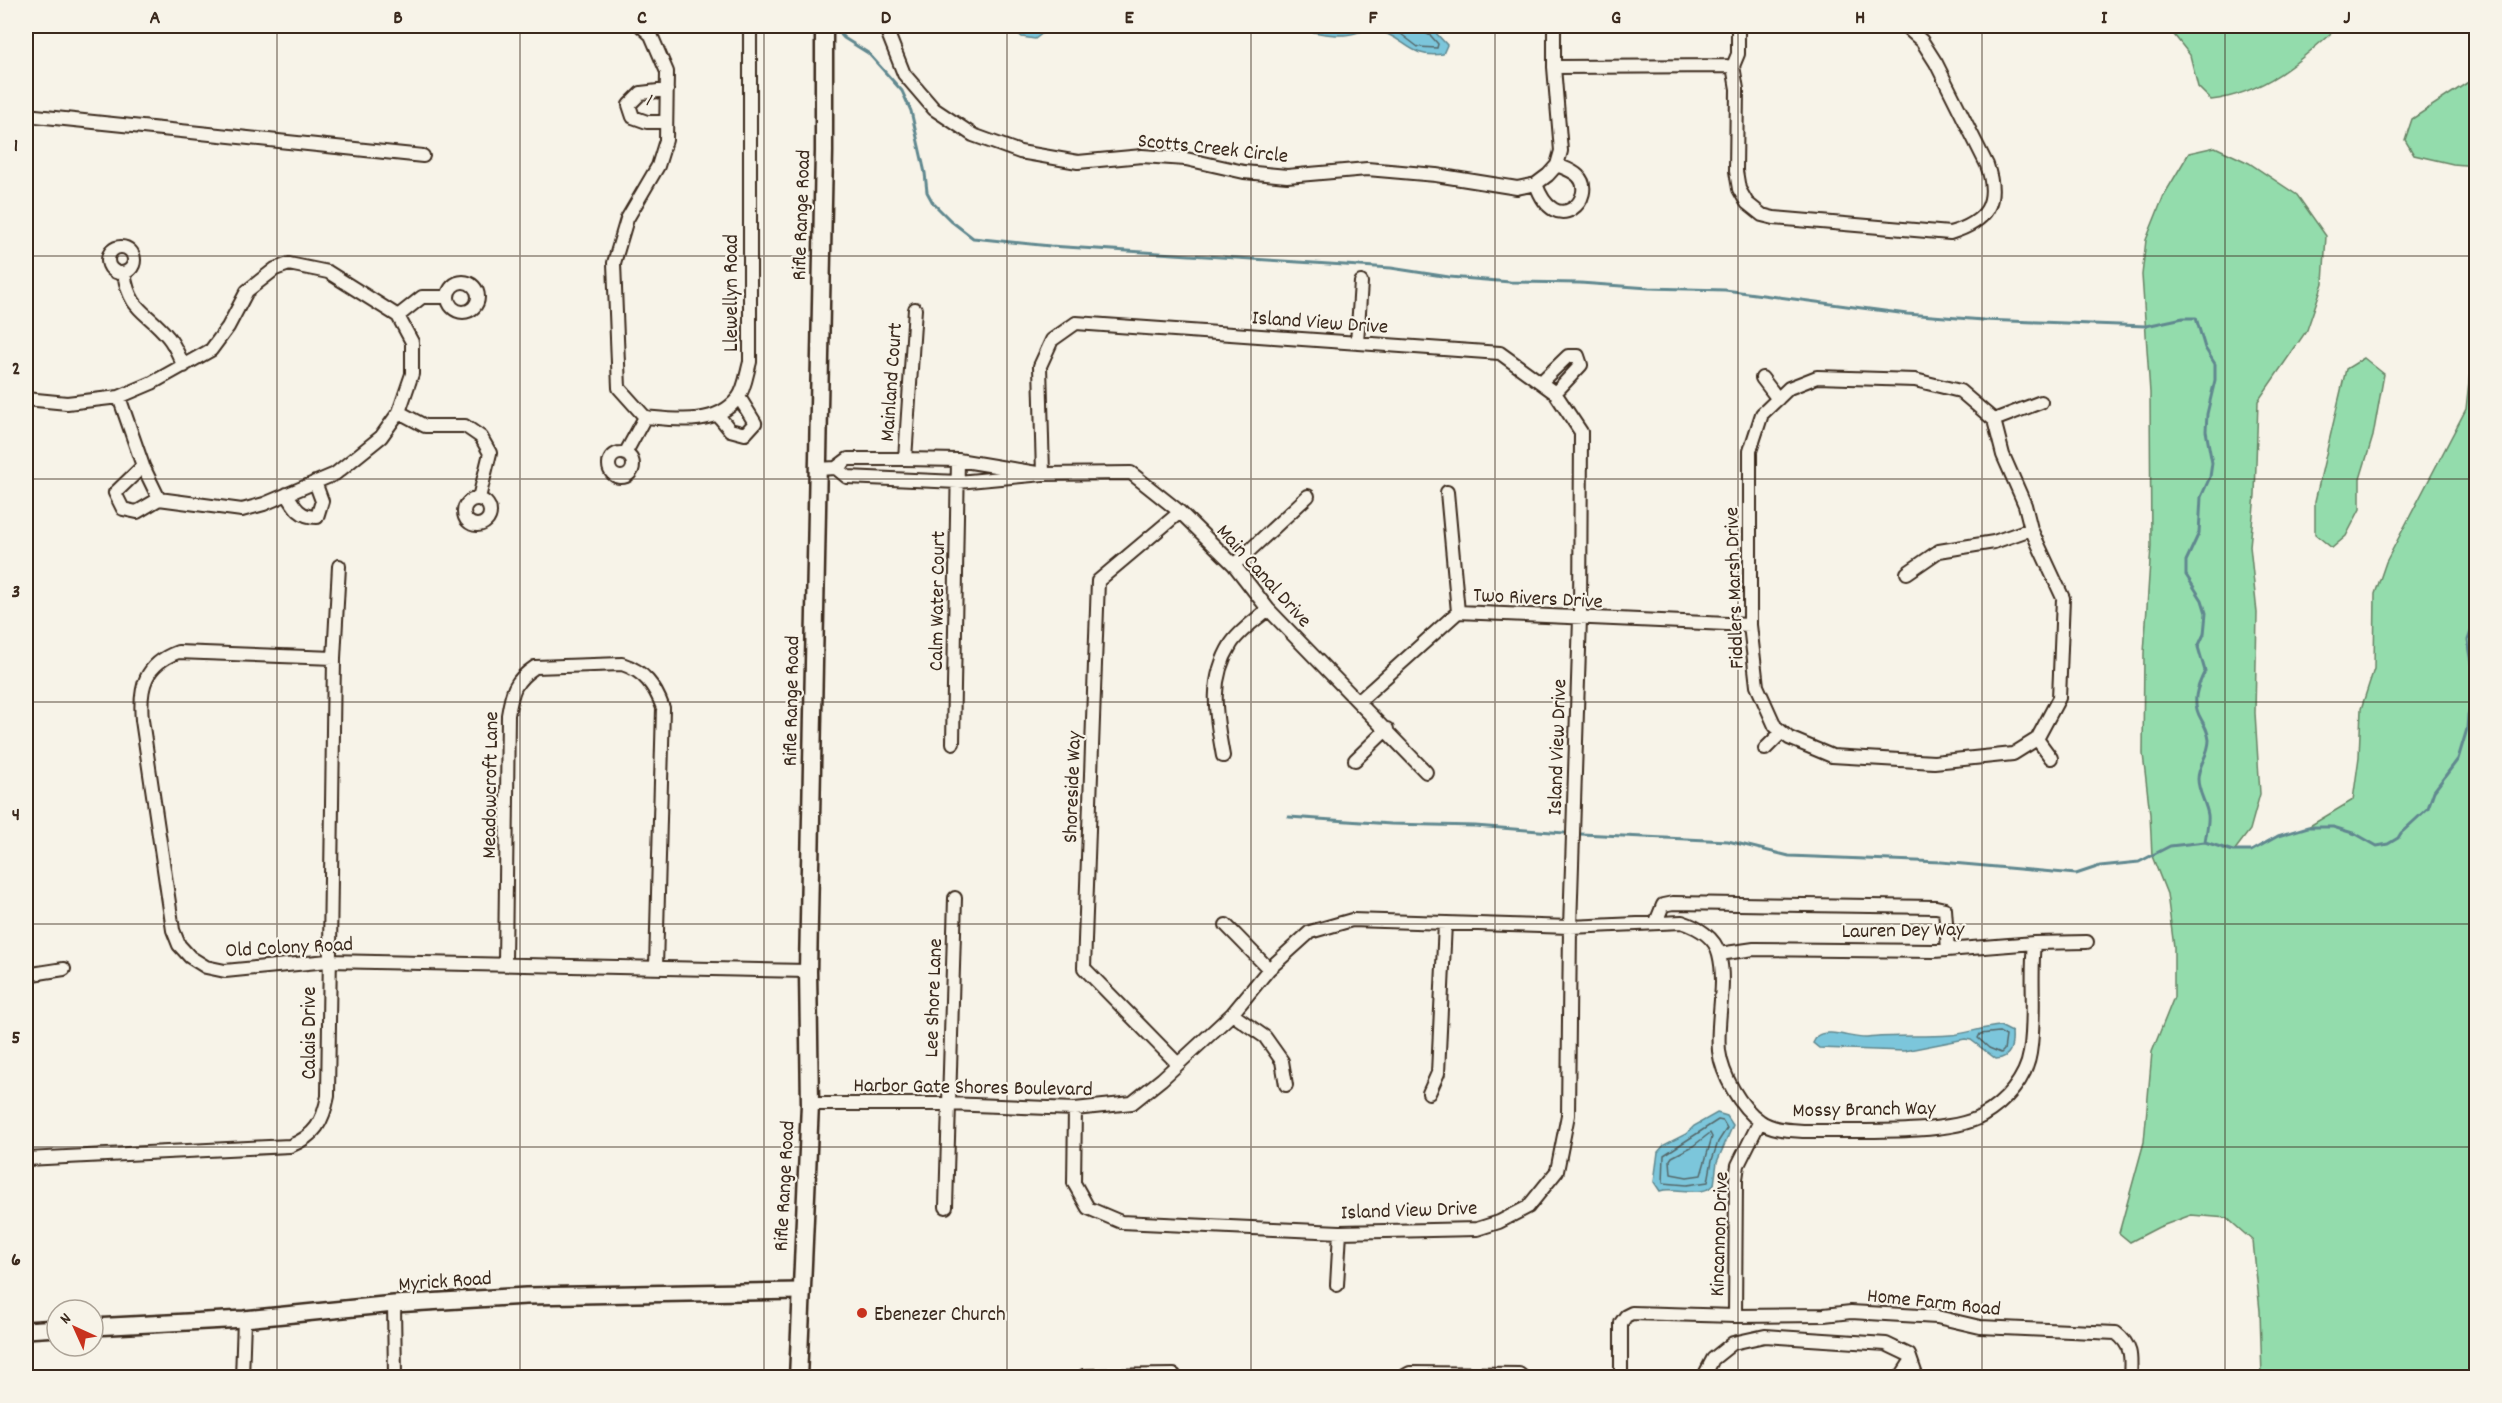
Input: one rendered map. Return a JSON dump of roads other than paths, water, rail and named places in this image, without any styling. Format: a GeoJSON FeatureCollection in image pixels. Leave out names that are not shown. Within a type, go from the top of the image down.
{"type":"FeatureCollection","features":[{"type":"Feature","properties":{"kind":"main road","name":"Rifle Range Road"},"geometry":{"type":"LineString","coordinates":[[798,1377],[810,1104],[808,971],[824,152],[824,26]]}},
{"type":"Feature","properties":{"kind":"street"},"geometry":{"type":"LineString","coordinates":[[640,26],[651,34],[667,72],[666,140],[658,166],[627,219],[614,263],[619,388],[645,417],[677,420],[712,418],[717,414],[739,397],[755,423],[745,434],[730,430],[717,414]]}},
{"type":"Feature","properties":{"kind":"street","name":"Llewellyn Road"},"geometry":{"type":"LineString","coordinates":[[739,397],[750,362],[750,26]]}},
{"type":"Feature","properties":{"kind":"street","name":"Scotts Creek Circle"},"geometry":{"type":"LineString","coordinates":[[885,26],[904,74],[934,109],[973,135],[1020,152],[1078,162],[1142,156],[1186,159],[1244,172],[1287,176],[1367,169],[1436,175],[1517,188],[1536,184]]}},
{"type":"Feature","properties":{"kind":"street"},"geometry":{"type":"LineString","coordinates":[[1554,26],[1554,67],[1561,151],[1557,165],[1536,184],[1543,201],[1549,208],[1566,212],[1575,207],[1583,192],[1581,180],[1570,170],[1557,165]]}},
{"type":"Feature","properties":{"kind":"street"},"geometry":{"type":"LineString","coordinates":[[1738,26],[1738,54],[1733,66],[1737,89],[1736,171],[1739,189],[1747,203],[1762,215],[1773,218],[1950,233],[1971,227],[1982,217],[1989,206],[1993,183],[1987,165],[1936,63],[1917,36],[1905,26]]}},
{"type":"Feature","properties":{"kind":"street"},"geometry":{"type":"LineString","coordinates":[[1554,67],[1733,66]]}},
{"type":"Feature","properties":{"kind":"street","name":"1"},"geometry":{"type":"LineString","coordinates":[[666,122],[647,122],[633,117],[628,105],[641,93],[667,90]]}},
{"type":"Feature","properties":{"kind":"street"},"geometry":{"type":"LineString","coordinates":[[26,115],[423,156]]}},
{"type":"Feature","properties":{"kind":"street"},"geometry":{"type":"LineString","coordinates":[[26,399],[67,403],[118,397],[152,383],[211,350],[228,327],[247,291],[275,269],[290,264],[328,272],[398,316],[412,342],[412,374],[399,412],[381,437],[335,474],[242,510],[159,499],[138,512],[123,509],[115,493],[143,466]]}},
{"type":"Feature","properties":{"kind":"street"},"geometry":{"type":"LineString","coordinates":[[124,273],[128,294],[146,318],[169,337],[184,366]]}},
{"type":"Feature","properties":{"kind":"street"},"geometry":{"type":"LineString","coordinates":[[1357,343],[1361,282]]}},
{"type":"Feature","properties":{"kind":"street"},"geometry":{"type":"LineString","coordinates":[[398,316],[422,297],[448,297]]}},
{"type":"Feature","properties":{"kind":"street","name":"Mainland Court"},"geometry":{"type":"LineString","coordinates":[[904,459],[915,309]]}},
{"type":"Feature","properties":{"kind":"street","name":"Island View Drive"},"geometry":{"type":"LineString","coordinates":[[1043,474],[1040,366],[1052,340],[1076,323],[1500,353],[1555,393],[1581,432],[1580,618],[1570,927],[1568,1115],[1557,1171],[1542,1192],[1528,1207],[1499,1222],[1477,1229],[1340,1232],[1121,1222],[1088,1208],[1074,1183],[1075,1109]]}},
{"type":"Feature","properties":{"kind":"street"},"geometry":{"type":"LineString","coordinates":[[1541,382],[1568,356],[1578,356],[1581,365],[1555,393]]}},
{"type":"Feature","properties":{"kind":"street","name":"Fiddlers Marsh Drive"},"geometry":{"type":"LineString","coordinates":[[1994,420],[1960,391],[1915,380],[1817,377],[1789,388],[1762,414],[1750,451],[1750,626],[1757,686],[1775,726],[1789,738],[1832,756],[1934,762],[2013,754],[2037,739]]}},
{"type":"Feature","properties":{"kind":"street"},"geometry":{"type":"LineString","coordinates":[[1762,378],[1778,399]]}},
{"type":"Feature","properties":{"kind":"street"},"geometry":{"type":"LineString","coordinates":[[118,397],[143,466],[159,499]]}},
{"type":"Feature","properties":{"kind":"street"},"geometry":{"type":"LineString","coordinates":[[2042,402],[1994,420],[2003,455],[2025,505],[2031,529],[2063,598],[2059,698],[2037,739],[2051,759]]}},
{"type":"Feature","properties":{"kind":"street"},"geometry":{"type":"LineString","coordinates":[[399,412],[425,426],[465,426],[482,436],[490,453],[479,498]]}},
{"type":"Feature","properties":{"kind":"street"},"geometry":{"type":"LineString","coordinates":[[625,453],[645,417]]}},
{"type":"Feature","properties":{"kind":"street","name":"Main Canal Drive"},"geometry":{"type":"LineString","coordinates":[[817,469],[836,468],[848,459],[958,460],[1043,474]]}},
{"type":"Feature","properties":{"kind":"street","name":"Calm Water Court"},"geometry":{"type":"LineString","coordinates":[[953,743],[958,460]]}},
{"type":"Feature","properties":{"kind":"street","name":"Main Canal Drive"},"geometry":{"type":"LineString","coordinates":[[836,468],[847,477],[958,482],[1043,474],[1131,473],[1180,512],[1234,565],[1268,609],[1387,729],[1426,772]]}},
{"type":"Feature","properties":{"kind":"street"},"geometry":{"type":"LineString","coordinates":[[287,494],[296,510],[306,517],[317,517],[322,501],[315,482]]}},
{"type":"Feature","properties":{"kind":"street"},"geometry":{"type":"LineString","coordinates":[[1447,492],[1458,612]]}},
{"type":"Feature","properties":{"kind":"street"},"geometry":{"type":"LineString","coordinates":[[1234,565],[1308,496]]}},
{"type":"Feature","properties":{"kind":"street","name":"Shoreside Way"},"geometry":{"type":"LineString","coordinates":[[1178,1064],[1084,968],[1098,581],[1180,512]]}},
{"type":"Feature","properties":{"kind":"street"},"geometry":{"type":"LineString","coordinates":[[1907,573],[1939,551],[1994,542],[2031,529]]}},
{"type":"Feature","properties":{"kind":"street","name":"Calais Drive"},"geometry":{"type":"LineString","coordinates":[[26,1159],[290,1146],[304,1140],[315,1130],[325,1115],[328,1096],[328,961],[334,658],[339,566]]}},
{"type":"Feature","properties":{"kind":"street"},"geometry":{"type":"LineString","coordinates":[[1223,756],[1216,715],[1216,675],[1232,642],[1268,609]]}},
{"type":"Feature","properties":{"kind":"street","name":"Two Rivers Drive"},"geometry":{"type":"LineString","coordinates":[[1358,702],[1458,612],[1750,626]]}},
{"type":"Feature","properties":{"kind":"street","name":"Old Colony Road"},"geometry":{"type":"LineString","coordinates":[[334,658],[178,652],[164,657],[143,683],[140,699],[172,930],[178,945],[190,957],[206,967],[225,971],[328,961],[808,971]]}},
{"type":"Feature","properties":{"kind":"street","name":"Meadowcroft Lane"},"geometry":{"type":"LineString","coordinates":[[505,963],[508,715],[514,686],[535,667],[622,664],[636,668],[648,680],[657,692],[663,708],[656,967]]}},
{"type":"Feature","properties":{"kind":"street"},"geometry":{"type":"LineString","coordinates":[[1355,760],[1387,729]]}},
{"type":"Feature","properties":{"kind":"street"},"geometry":{"type":"LineString","coordinates":[[1765,749],[1782,732]]}},
{"type":"Feature","properties":{"kind":"street","name":"Lee Shore Lane"},"geometry":{"type":"LineString","coordinates":[[946,1207],[955,898]]}},
{"type":"Feature","properties":{"kind":"street"},"geometry":{"type":"LineString","coordinates":[[1760,1121],[1737,1096],[1723,1067],[1719,1052],[1721,991],[1719,954],[1698,928],[1682,922],[1656,922],[1663,905],[1673,903],[1936,907],[1945,909],[1948,950]]}},
{"type":"Feature","properties":{"kind":"street","name":"Harbor Gate Shores Boulevard"},"geometry":{"type":"LineString","coordinates":[[810,1104],[948,1104],[1075,1109],[1132,1103],[1232,1014],[1269,969],[1310,932],[1352,920],[1570,927],[1656,922]]}},
{"type":"Feature","properties":{"kind":"street"},"geometry":{"type":"LineString","coordinates":[[1429,1093],[1438,1073],[1445,923]]}},
{"type":"Feature","properties":{"kind":"street"},"geometry":{"type":"LineString","coordinates":[[1226,925],[1269,969]]}},
{"type":"Feature","properties":{"kind":"street","name":"Lauren Dey Way"},"geometry":{"type":"LineString","coordinates":[[1719,954],[1754,949],[1948,950],[2034,943],[2087,942]]}},
{"type":"Feature","properties":{"kind":"street","name":"Mossy Branch Way"},"geometry":{"type":"LineString","coordinates":[[1760,1121],[1770,1126],[1796,1130],[1938,1128],[1982,1117],[2005,1098],[2022,1078],[2030,1054],[2034,996],[2034,943]]}},
{"type":"Feature","properties":{"kind":"street"},"geometry":{"type":"LineString","coordinates":[[26,975],[64,969]]}},
{"type":"Feature","properties":{"kind":"street"},"geometry":{"type":"LineString","coordinates":[[1232,1014],[1265,1037],[1282,1061],[1286,1085]]}},
{"type":"Feature","properties":{"kind":"street","name":"Kincannon Drive"},"geometry":{"type":"LineString","coordinates":[[1735,1316],[1736,1179],[1738,1165],[1760,1121]]}},
{"type":"Feature","properties":{"kind":"street"},"geometry":{"type":"LineString","coordinates":[[1337,1285],[1340,1232]]}},
{"type":"Feature","properties":{"kind":"street","name":"Myrick Road"},"geometry":{"type":"LineString","coordinates":[[105,1326],[244,1319],[394,1304],[526,1296],[801,1291]]}},
{"type":"Feature","properties":{"kind":"street"},"geometry":{"type":"LineString","coordinates":[[394,1304],[394,1377]]}},
{"type":"Feature","properties":{"kind":"street","name":"Home Farm Road"},"geometry":{"type":"LineString","coordinates":[[1621,1377],[1621,1323],[1626,1316],[1632,1313],[1735,1316],[1824,1315],[1851,1312],[1937,1317],[1980,1327],[2030,1331],[2116,1333],[2126,1340],[2131,1349],[2130,1377]]}},
{"type":"Feature","properties":{"kind":"street"},"geometry":{"type":"LineString","coordinates":[[242,1377],[244,1319]]}},
{"type":"Feature","properties":{"kind":"street"},"geometry":{"type":"LineString","coordinates":[[26,1330],[45,1329]]}},
{"type":"Feature","properties":{"kind":"street"},"geometry":{"type":"LineString","coordinates":[[1703,1377],[1713,1359],[1733,1343],[1765,1336],[1886,1344],[1909,1355],[1917,1377]]}},
{"type":"Feature","properties":{"kind":"street"},"geometry":{"type":"LineString","coordinates":[[1900,1377],[1911,1361]]}},
{"type":"Feature","properties":{"kind":"street"},"geometry":{"type":"LineString","coordinates":[[1401,1377],[1410,1373],[1519,1374],[1524,1377]]}},
{"type":"Feature","properties":{"kind":"street"},"geometry":{"type":"LineString","coordinates":[[1084,1376],[1174,1375],[1176,1377]]}},
{"type":"Feature","properties":{"kind":"water"},"geometry":{"type":"Polygon","coordinates":[[[1009,26],[1052,26],[1035,39],[1022,37],[1009,26]]]}},
{"type":"Feature","properties":{"kind":"water"},"geometry":{"type":"Polygon","coordinates":[[[1220,26],[1420,26],[1434,31],[1447,45],[1443,54],[1431,55],[1414,50],[1394,37],[1376,30],[1338,35],[1298,30],[1220,26]]]}},
{"type":"Feature","properties":{"kind":"water"},"geometry":{"type":"Polygon","coordinates":[[[2000,1026],[2012,1032],[2012,1042],[2008,1054],[1996,1059],[1971,1040],[1965,1039],[1904,1051],[1819,1048],[1813,1043],[1817,1036],[1828,1033],[1861,1038],[1940,1036],[2000,1026]]]}},
{"type":"Feature","properties":{"kind":"water"},"geometry":{"type":"Polygon","coordinates":[[[1717,1113],[1727,1116],[1733,1125],[1717,1162],[1714,1185],[1702,1191],[1660,1191],[1654,1182],[1658,1152],[1664,1145],[1686,1134],[1694,1126],[1717,1113]]]}},
{"type":"Feature","properties":{"kind":"waterway"},"geometry":{"type":"LineString","coordinates":[[833,26],[844,38],[868,53],[902,91],[911,111],[927,192],[933,203],[973,238],[1050,246],[1391,268],[1449,277],[1510,282],[1725,290],[1907,314],[1983,320],[2146,326],[2183,318],[2196,318],[2205,348],[2215,364],[2215,380],[2207,414],[2206,431],[2212,463],[2210,477],[2201,497],[2199,533],[2186,561],[2186,575],[2202,600],[2206,613],[2204,634],[2198,647],[2205,671],[2196,701],[2196,707],[2209,740],[2198,779],[2208,815],[2205,842]]}},
{"type":"Feature","properties":{"kind":"waterway"},"geometry":{"type":"LineString","coordinates":[[1581,834],[1728,841],[1789,856],[1941,862],[2076,874],[2100,866],[2139,862],[2170,846],[2205,842],[2233,851],[2251,851],[2278,836],[2308,827],[2333,827],[2356,834],[2377,846],[2388,844],[2398,838],[2428,808],[2434,791],[2458,759],[2474,693],[2474,674],[2468,640],[2476,617]]}},
{"type":"Feature","properties":{"kind":"waterway"},"geometry":{"type":"LineString","coordinates":[[1289,817],[1391,824],[1475,826],[1564,833]]}},
{"type":"Feature","properties":{"kind":"place","name":"Ebenezer Church"},"geometry":{"type":"Point","coordinates":[862,1313]}}]}
